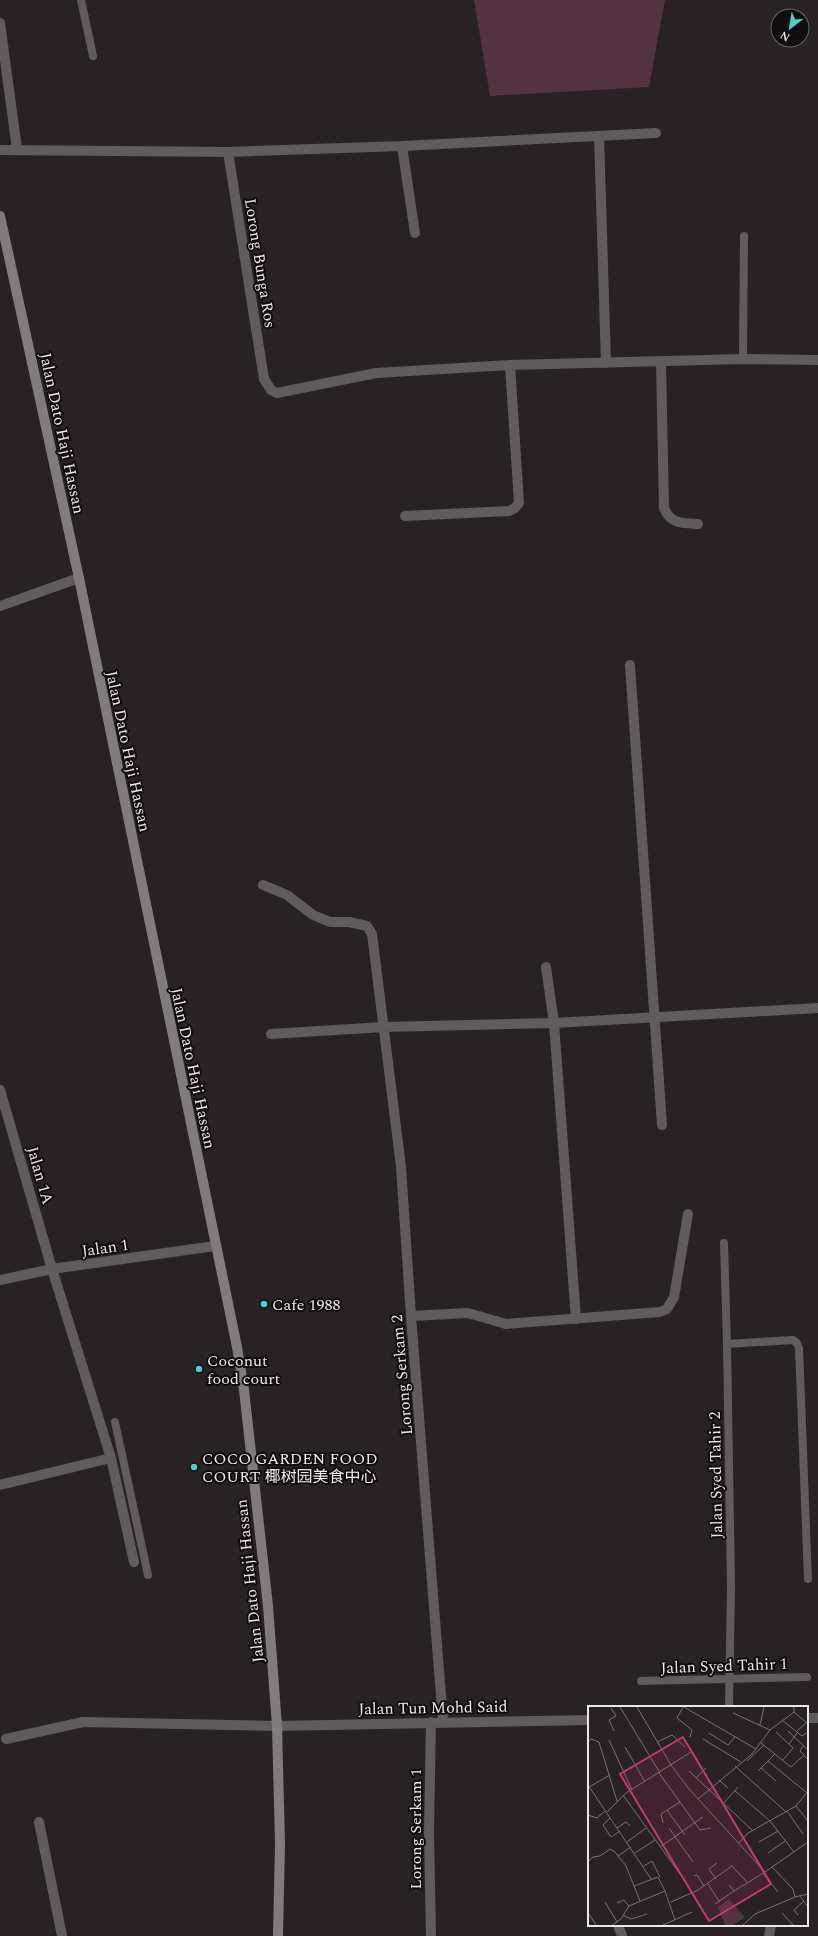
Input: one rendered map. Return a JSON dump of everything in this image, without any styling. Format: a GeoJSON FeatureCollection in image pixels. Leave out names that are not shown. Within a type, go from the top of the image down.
{"type":"FeatureCollection","features":[{"type":"Feature","properties":{"kind":"street"},"geometry":{"type":"LineString","coordinates":[[0,23],[18,149]]}},
{"type":"Feature","properties":{"kind":"street"},"geometry":{"type":"LineString","coordinates":[[0,150],[228,152],[402,146],[656,133]]}},
{"type":"Feature","properties":{"kind":"street"},"geometry":{"type":"LineString","coordinates":[[599,136],[606,363]]}},
{"type":"Feature","properties":{"kind":"street"},"geometry":{"type":"LineString","coordinates":[[402,146],[415,233]]}},
{"type":"Feature","properties":{"kind":"street","name":"Lorong Bunga Ros"},"geometry":{"type":"LineString","coordinates":[[228,152],[264,379],[271,390],[278,393],[376,373],[510,365]]}},
{"type":"Feature","properties":{"kind":"street","name":"Jalan Dato Haji Hassan"},"geometry":{"type":"LineString","coordinates":[[0,216],[79,578],[215,1246],[228,1299],[244,1390],[268,1606],[277,1726],[280,1844],[278,1936]]}},
{"type":"Feature","properties":{"kind":"street"},"geometry":{"type":"LineString","coordinates":[[404,516],[509,511],[515,508],[519,503],[510,365],[743,359],[818,360]]}},
{"type":"Feature","properties":{"kind":"street"},"geometry":{"type":"LineString","coordinates":[[661,362],[664,508],[667,516],[672,520],[680,523],[698,524]]}},
{"type":"Feature","properties":{"kind":"street"},"geometry":{"type":"LineString","coordinates":[[0,606],[79,578]]}},
{"type":"Feature","properties":{"kind":"street"},"geometry":{"type":"LineString","coordinates":[[630,665],[662,1125]]}},
{"type":"Feature","properties":{"kind":"street","name":"Lorong Serkam 2"},"geometry":{"type":"LineString","coordinates":[[263,885],[287,895],[313,915],[330,922],[349,922],[367,926],[372,934],[401,1167],[411,1316],[443,1721]]}},
{"type":"Feature","properties":{"kind":"street"},"geometry":{"type":"LineString","coordinates":[[546,967],[554,1023],[576,1319]]}},
{"type":"Feature","properties":{"kind":"street"},"geometry":{"type":"LineString","coordinates":[[271,1034],[384,1027],[554,1023],[655,1017],[747,1014],[818,1008]]}},
{"type":"Feature","properties":{"kind":"street","name":"Jalan 1A"},"geometry":{"type":"LineString","coordinates":[[0,1090],[52,1269],[111,1458],[134,1562]]}},
{"type":"Feature","properties":{"kind":"street"},"geometry":{"type":"LineString","coordinates":[[411,1316],[468,1313],[506,1324],[660,1312],[667,1309],[674,1297],[688,1214]]}},
{"type":"Feature","properties":{"kind":"street","name":"Jalan 1"},"geometry":{"type":"LineString","coordinates":[[0,1280],[52,1269],[215,1246]]}},
{"type":"Feature","properties":{"kind":"street"},"geometry":{"type":"LineString","coordinates":[[0,1486],[111,1458]]}},
{"type":"Feature","properties":{"kind":"street","name":"Jalan Tun Mohd Said"},"geometry":{"type":"LineString","coordinates":[[6,1739],[83,1722],[277,1726],[443,1721],[588,1720]]}},
{"type":"Feature","properties":{"kind":"street","name":"Lorong Serkam 1"},"geometry":{"type":"LineString","coordinates":[[431,1722],[429,1832],[431,1936]]}},
{"type":"Feature","properties":{"kind":"street"},"geometry":{"type":"LineString","coordinates":[[39,1822],[62,1936]]}},
{"type":"Feature","properties":{"kind":"street"},"geometry":{"type":"LineString","coordinates":[[618,1926],[622,1936]]}},
{"type":"Feature","properties":{"kind":"street"},"geometry":{"type":"LineString","coordinates":[[769,1936],[770,1926]]}},
{"type":"Feature","properties":{"kind":"lane"},"geometry":{"type":"LineString","coordinates":[[81,0],[93,56]]}},
{"type":"Feature","properties":{"kind":"lane"},"geometry":{"type":"LineString","coordinates":[[743,359],[744,236]]}},
{"type":"Feature","properties":{"kind":"lane","name":"Jalan Syed Tahir 2"},"geometry":{"type":"LineString","coordinates":[[724,1243],[727,1344],[731,1679],[729,1706]]}},
{"type":"Feature","properties":{"kind":"lane"},"geometry":{"type":"LineString","coordinates":[[727,1344],[793,1340],[797,1342],[799,1348],[808,1579]]}},
{"type":"Feature","properties":{"kind":"lane"},"geometry":{"type":"LineString","coordinates":[[115,1422],[148,1575]]}},
{"type":"Feature","properties":{"kind":"lane"},"geometry":{"type":"LineString","coordinates":[[125,1523],[136,1521]]}},
{"type":"Feature","properties":{"kind":"lane","name":"Jalan Syed Tahir 1"},"geometry":{"type":"LineString","coordinates":[[641,1681],[807,1677]]}},
{"type":"Feature","properties":{"kind":"shaded area"},"geometry":{"type":"Polygon","coordinates":[[[474,0],[665,0],[649,87],[490,96],[474,0]]]}},
{"type":"Feature","properties":{"kind":"place","name":"Cafe 1988"},"geometry":{"type":"Point","coordinates":[264,1304]}},
{"type":"Feature","properties":{"kind":"place","name":"Coconut food court"},"geometry":{"type":"Point","coordinates":[199,1369]}},
{"type":"Feature","properties":{"kind":"place","name":"COCO GARDEN FOOD COURT 椰树园美食中心"},"geometry":{"type":"Point","coordinates":[194,1467]}}]}
